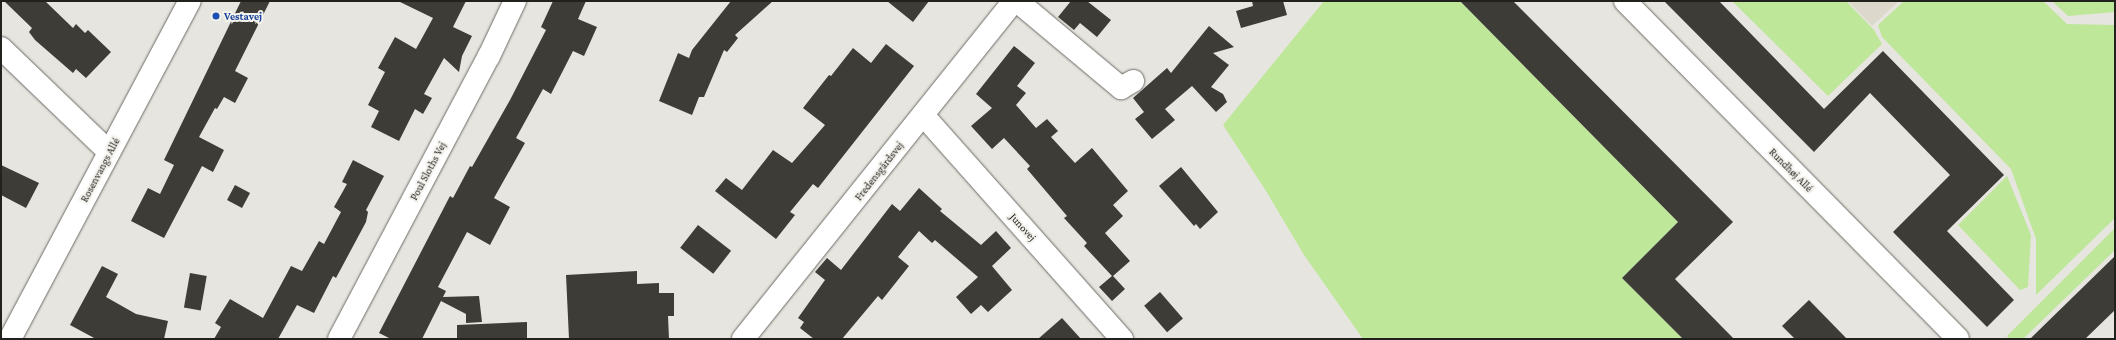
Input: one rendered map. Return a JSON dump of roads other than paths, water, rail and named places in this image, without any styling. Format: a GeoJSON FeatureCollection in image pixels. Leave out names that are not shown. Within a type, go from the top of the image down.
{"type":"FeatureCollection","features":[{"type":"Feature","properties":{"kind":"street","name":"Rosenvangs Allé"},"geometry":{"type":"LineString","coordinates":[[10,339],[190,1]]}},
{"type":"Feature","properties":{"kind":"street","name":"Poul Sloths Vej"},"geometry":{"type":"LineString","coordinates":[[339,339],[489,56],[515,1]]}},
{"type":"Feature","properties":{"kind":"street","name":"Rundhøj Allé"},"geometry":{"type":"LineString","coordinates":[[1625,1],[1958,339]]}},
{"type":"Feature","properties":{"kind":"street"},"geometry":{"type":"LineString","coordinates":[[1012,2],[1121,88],[1133,81]]}},
{"type":"Feature","properties":{"kind":"street","name":"Fredensgårdsvej"},"geometry":{"type":"LineString","coordinates":[[743,339],[1012,2]]}},
{"type":"Feature","properties":{"kind":"street"},"geometry":{"type":"LineString","coordinates":[[1,48],[109,152]]}},
{"type":"Feature","properties":{"kind":"street","name":"Junovej"},"geometry":{"type":"LineString","coordinates":[[923,115],[1122,339]]}},
{"type":"Feature","properties":{"kind":"place","name":"Vestavej"},"geometry":{"type":"Point","coordinates":[216,16]}}]}
